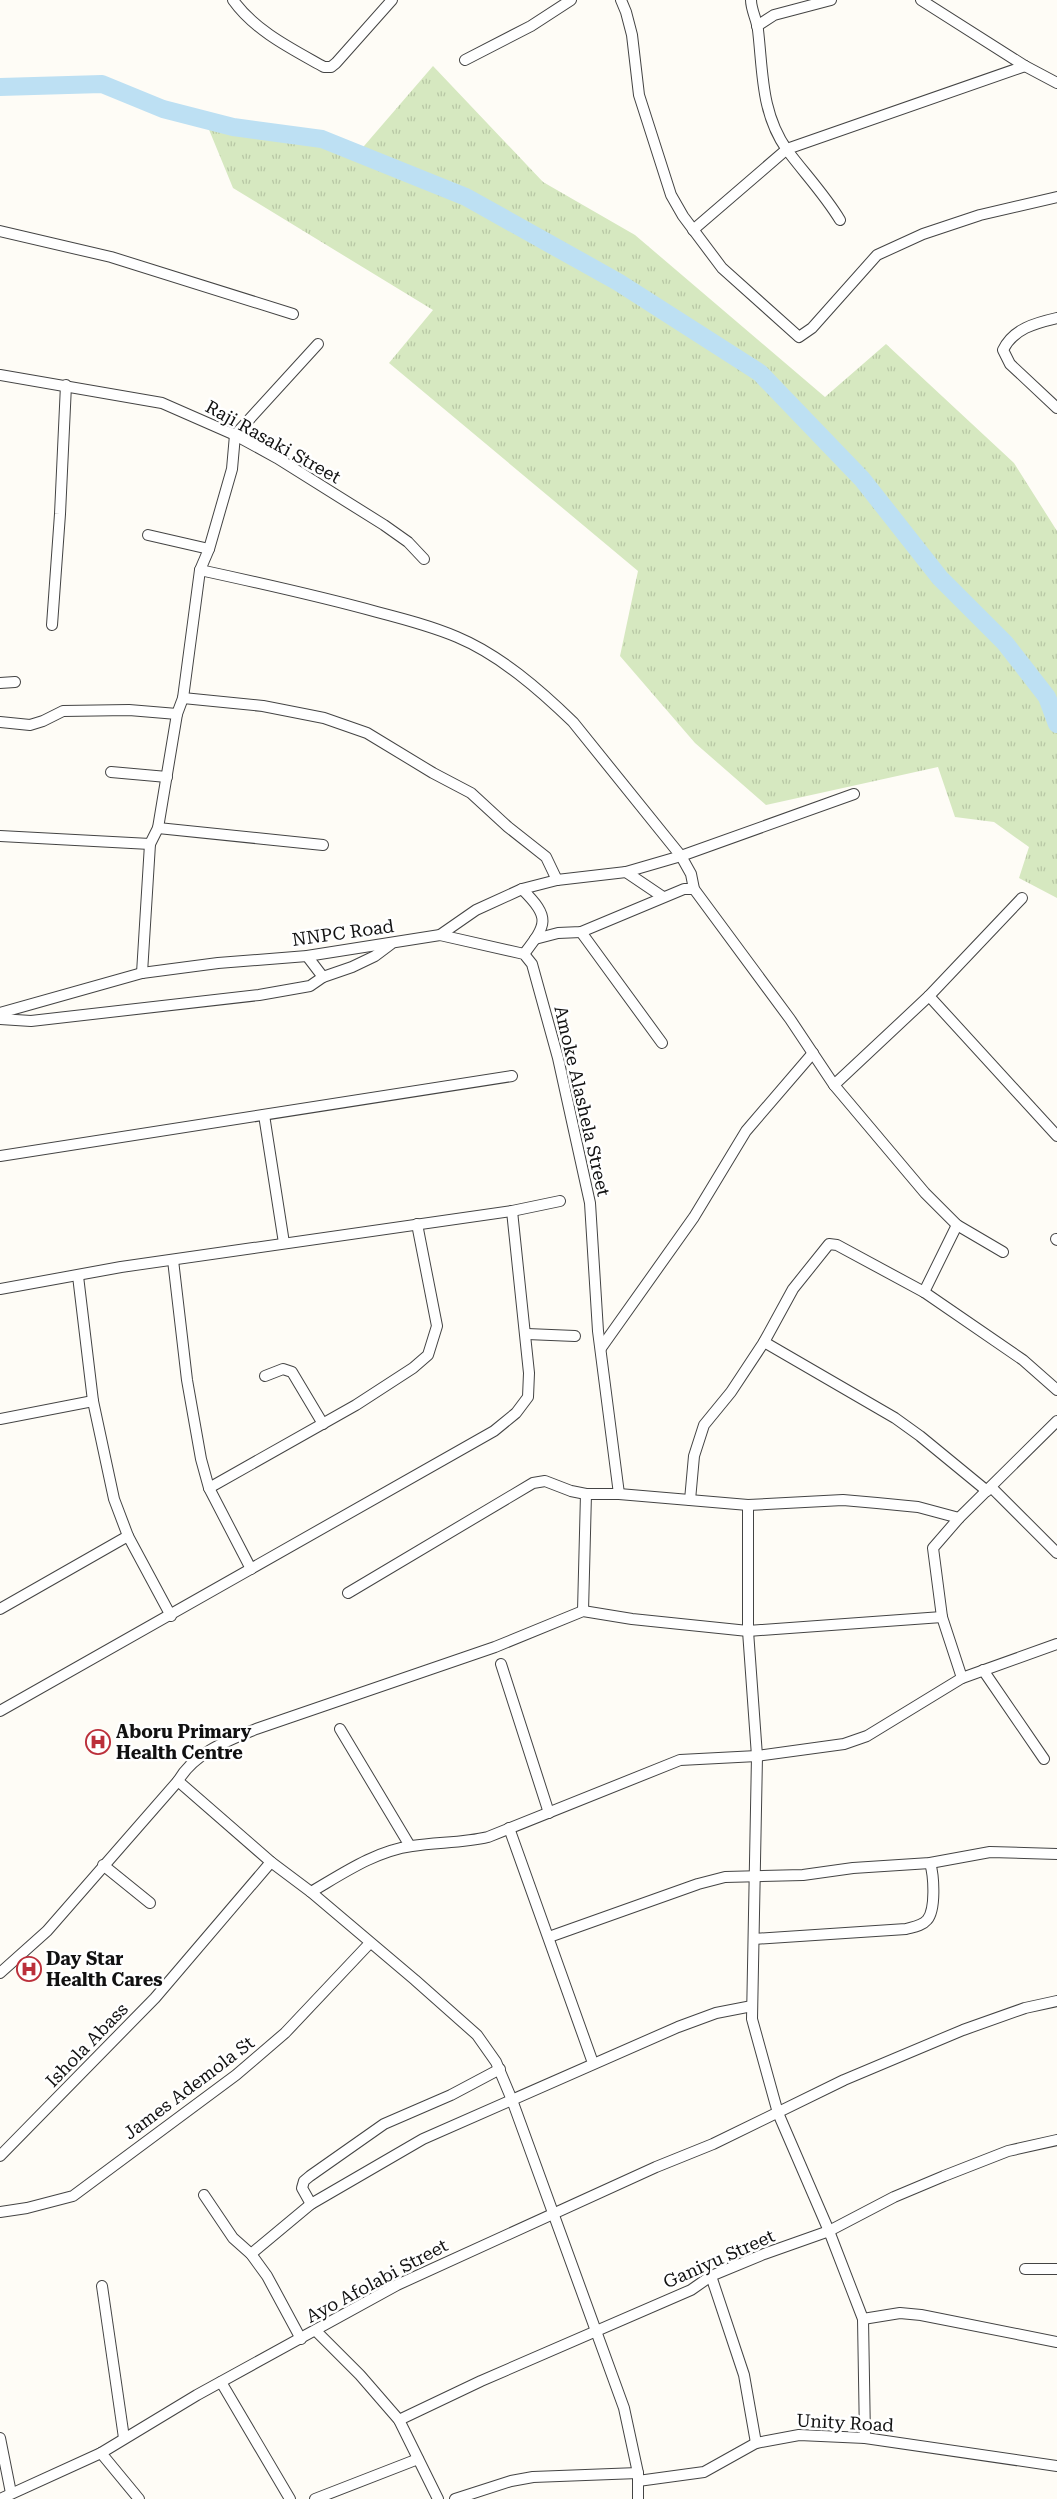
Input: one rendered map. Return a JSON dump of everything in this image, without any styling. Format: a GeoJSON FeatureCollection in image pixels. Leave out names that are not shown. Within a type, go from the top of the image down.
{"type":"FeatureCollection","features":[{"type":"Feature","properties":{"kind":"street"},"geometry":{"type":"LineString","coordinates":[[234,0],[246,16],[262,29],[324,67],[331,67],[336,63],[392,0]]}},
{"type":"Feature","properties":{"kind":"street"},"geometry":{"type":"LineString","coordinates":[[465,60],[531,26],[571,0]]}},
{"type":"Feature","properties":{"kind":"street"},"geometry":{"type":"LineString","coordinates":[[621,0],[632,35],[640,95],[671,195],[693,230],[722,268],[782,320],[794,334],[802,336],[877,255],[923,234],[980,215],[1057,197]]}},
{"type":"Feature","properties":{"kind":"street"},"geometry":{"type":"LineString","coordinates":[[751,0],[757,26],[766,107],[787,149],[826,197],[840,220]]}},
{"type":"Feature","properties":{"kind":"street"},"geometry":{"type":"LineString","coordinates":[[757,26],[774,15],[831,0]]}},
{"type":"Feature","properties":{"kind":"street"},"geometry":{"type":"LineString","coordinates":[[921,0],[1025,66],[1057,84]]}},
{"type":"Feature","properties":{"kind":"street"},"geometry":{"type":"LineString","coordinates":[[693,230],[787,149],[1025,66]]}},
{"type":"Feature","properties":{"kind":"street"},"geometry":{"type":"LineString","coordinates":[[0,231],[111,257],[293,314]]}},
{"type":"Feature","properties":{"kind":"street"},"geometry":{"type":"LineString","coordinates":[[1057,318],[1019,331],[1008,340],[1003,350],[1010,364],[1057,408]]}},
{"type":"Feature","properties":{"kind":"street"},"geometry":{"type":"LineString","coordinates":[[142,973],[150,844],[158,828],[178,714],[183,698],[200,570],[209,549],[232,469],[236,436],[318,344]]}},
{"type":"Feature","properties":{"kind":"street","name":"Raji Rasaki Street"},"geometry":{"type":"LineString","coordinates":[[0,375],[162,402],[236,436],[350,503],[408,542],[424,559]]}},
{"type":"Feature","properties":{"kind":"street"},"geometry":{"type":"LineString","coordinates":[[52,625],[60,514],[66,385]]}},
{"type":"Feature","properties":{"kind":"street"},"geometry":{"type":"LineString","coordinates":[[148,535],[209,549]]}},
{"type":"Feature","properties":{"kind":"street"},"geometry":{"type":"LineString","coordinates":[[200,570],[311,594],[419,624],[458,637],[484,651],[549,701],[573,722],[681,856],[691,874],[694,890],[814,1052],[834,1085],[925,1193],[957,1225],[1002,1252]]}},
{"type":"Feature","properties":{"kind":"street"},"geometry":{"type":"LineString","coordinates":[[0,683],[15,682]]}},
{"type":"Feature","properties":{"kind":"street"},"geometry":{"type":"LineString","coordinates":[[183,698],[263,706],[324,718],[367,733],[434,773],[471,792],[508,827],[546,857],[557,880]]}},
{"type":"Feature","properties":{"kind":"street"},"geometry":{"type":"LineString","coordinates":[[0,722],[30,725],[43,722],[63,710],[129,710],[178,714]]}},
{"type":"Feature","properties":{"kind":"street"},"geometry":{"type":"LineString","coordinates":[[111,772],[167,777]]}},
{"type":"Feature","properties":{"kind":"street","name":"NNPC Road"},"geometry":{"type":"LineString","coordinates":[[0,1013],[142,973],[218,963],[307,956],[440,935],[476,910],[522,890],[557,880],[626,872],[681,856],[854,794]]}},
{"type":"Feature","properties":{"kind":"street"},"geometry":{"type":"LineString","coordinates":[[158,828],[323,845]]}},
{"type":"Feature","properties":{"kind":"street"},"geometry":{"type":"LineString","coordinates":[[0,836],[150,844]]}},
{"type":"Feature","properties":{"kind":"street"},"geometry":{"type":"LineString","coordinates":[[626,872],[663,897]]}},
{"type":"Feature","properties":{"kind":"street"},"geometry":{"type":"LineString","coordinates":[[535,939],[581,932],[684,888],[694,890]]}},
{"type":"Feature","properties":{"kind":"street"},"geometry":{"type":"LineString","coordinates":[[440,935],[524,954],[541,932],[542,919],[538,906],[522,890]]}},
{"type":"Feature","properties":{"kind":"street"},"geometry":{"type":"LineString","coordinates":[[834,1085],[929,996],[1022,898]]}},
{"type":"Feature","properties":{"kind":"street"},"geometry":{"type":"LineString","coordinates":[[581,932],[662,1043]]}},
{"type":"Feature","properties":{"kind":"street"},"geometry":{"type":"LineString","coordinates":[[0,1019],[31,1021],[259,995],[310,986],[323,977],[352,967],[394,942]]}},
{"type":"Feature","properties":{"kind":"street","name":"Amoke Alashela Street"},"geometry":{"type":"LineString","coordinates":[[524,954],[532,964],[558,1058],[590,1203],[600,1348],[620,1494]]}},
{"type":"Feature","properties":{"kind":"street"},"geometry":{"type":"LineString","coordinates":[[307,956],[323,977]]}},
{"type":"Feature","properties":{"kind":"street"},"geometry":{"type":"LineString","coordinates":[[929,996],[1057,1136]]}},
{"type":"Feature","properties":{"kind":"street"},"geometry":{"type":"LineString","coordinates":[[600,1348],[694,1217],[746,1131],[814,1052]]}},
{"type":"Feature","properties":{"kind":"street"},"geometry":{"type":"LineString","coordinates":[[0,1156],[512,1076]]}},
{"type":"Feature","properties":{"kind":"street"},"geometry":{"type":"LineString","coordinates":[[264,1115],[284,1243]]}},
{"type":"Feature","properties":{"kind":"street"},"geometry":{"type":"LineString","coordinates":[[0,1289],[284,1243],[512,1211],[560,1201]]}},
{"type":"Feature","properties":{"kind":"street"},"geometry":{"type":"LineString","coordinates":[[0,1711],[171,1616],[494,1431],[516,1413],[528,1397],[529,1373],[527,1334],[512,1211]]}},
{"type":"Feature","properties":{"kind":"street"},"geometry":{"type":"LineString","coordinates":[[209,1488],[323,1424],[413,1368],[428,1355],[437,1326],[417,1224]]}},
{"type":"Feature","properties":{"kind":"street"},"geometry":{"type":"LineString","coordinates":[[924,1292],[957,1225]]}},
{"type":"Feature","properties":{"kind":"street"},"geometry":{"type":"LineString","coordinates":[[690,1500],[694,1456],[704,1425],[731,1392],[764,1342],[793,1289],[829,1244],[844,1249],[924,1292],[1023,1360],[1057,1390]]}},
{"type":"Feature","properties":{"kind":"street"},"geometry":{"type":"LineString","coordinates":[[173,1260],[187,1380],[209,1488],[251,1569]]}},
{"type":"Feature","properties":{"kind":"street"},"geometry":{"type":"LineString","coordinates":[[78,1276],[93,1401],[114,1499],[128,1536],[171,1616]]}},
{"type":"Feature","properties":{"kind":"street"},"geometry":{"type":"LineString","coordinates":[[527,1334],[575,1336]]}},
{"type":"Feature","properties":{"kind":"street"},"geometry":{"type":"LineString","coordinates":[[764,1342],[896,1418],[989,1489],[1057,1553]]}},
{"type":"Feature","properties":{"kind":"street"},"geometry":{"type":"LineString","coordinates":[[265,1376],[284,1369],[292,1372],[323,1424]]}},
{"type":"Feature","properties":{"kind":"street"},"geometry":{"type":"LineString","coordinates":[[0,1420],[93,1401]]}},
{"type":"Feature","properties":{"kind":"street"},"geometry":{"type":"LineString","coordinates":[[962,1678],[942,1617],[933,1548],[959,1518],[1057,1422]]}},
{"type":"Feature","properties":{"kind":"street"},"geometry":{"type":"LineString","coordinates":[[348,1593],[533,1483],[545,1482],[586,1494],[620,1494],[748,1505],[843,1500],[918,1507],[959,1518]]}},
{"type":"Feature","properties":{"kind":"street"},"geometry":{"type":"LineString","coordinates":[[583,1611],[586,1494]]}},
{"type":"Feature","properties":{"kind":"street"},"geometry":{"type":"LineString","coordinates":[[748,1505],[748,1631],[757,1756],[752,2019],[778,2113],[829,2231],[863,2319],[864,2438]]}},
{"type":"Feature","properties":{"kind":"street"},"geometry":{"type":"LineString","coordinates":[[0,1608],[128,1536]]}},
{"type":"Feature","properties":{"kind":"street"},"geometry":{"type":"LineString","coordinates":[[0,1973],[47,1931],[178,1781],[185,1768],[227,1740],[495,1647],[583,1611],[632,1619],[748,1631],[942,1617]]}},
{"type":"Feature","properties":{"kind":"street"},"geometry":{"type":"LineString","coordinates":[[311,1892],[368,1860],[410,1846],[474,1840],[549,1813],[680,1760],[757,1756],[844,1744],[867,1736],[962,1678],[1057,1644]]}},
{"type":"Feature","properties":{"kind":"street"},"geometry":{"type":"LineString","coordinates":[[500,1664],[549,1813]]}},
{"type":"Feature","properties":{"kind":"street"},"geometry":{"type":"LineString","coordinates":[[983,1670],[1044,1759]]}},
{"type":"Feature","properties":{"kind":"street"},"geometry":{"type":"LineString","coordinates":[[340,1729],[410,1846]]}},
{"type":"Feature","properties":{"kind":"street"},"geometry":{"type":"LineString","coordinates":[[178,1781],[270,1862],[311,1892],[369,1944],[415,1980],[477,2035],[486,2046],[500,2069],[512,2100],[624,2408],[638,2477],[638,2499]]}},
{"type":"Feature","properties":{"kind":"street"},"geometry":{"type":"LineString","coordinates":[[509,1828],[593,2063]]}},
{"type":"Feature","properties":{"kind":"street"},"geometry":{"type":"LineString","coordinates":[[549,1938],[725,1876],[755,1878],[930,1863],[990,1852],[1057,1854]]}},
{"type":"Feature","properties":{"kind":"street","name":"Ishola Abass"},"geometry":{"type":"LineString","coordinates":[[0,2156],[155,1998],[270,1862]]}},
{"type":"Feature","properties":{"kind":"street"},"geometry":{"type":"LineString","coordinates":[[754,1940],[906,1929],[919,1926],[926,1922],[931,1914],[934,1876],[930,1863]]}},
{"type":"Feature","properties":{"kind":"street"},"geometry":{"type":"LineString","coordinates":[[103,1865],[150,1903]]}},
{"type":"Feature","properties":{"kind":"street","name":"James Ademola St"},"geometry":{"type":"LineString","coordinates":[[0,2212],[27,2208],[73,2196],[236,2075],[285,2033],[369,1944]]}},
{"type":"Feature","properties":{"kind":"street","name":"Ayo Afolabi Street"},"geometry":{"type":"LineString","coordinates":[[0,2499],[101,2454],[124,2438],[221,2382],[397,2285],[778,2113],[844,2080],[964,2030],[1025,2008],[1057,2002]]}},
{"type":"Feature","properties":{"kind":"street"},"geometry":{"type":"LineString","coordinates":[[251,2254],[311,2204],[423,2139],[593,2063],[693,2021],[716,2013],[752,2006]]}},
{"type":"Feature","properties":{"kind":"street"},"geometry":{"type":"LineString","coordinates":[[311,2204],[302,2188],[304,2181],[384,2124],[451,2095],[500,2069]]}},
{"type":"Feature","properties":{"kind":"street","name":"Ganiyu Street"},"geometry":{"type":"LineString","coordinates":[[399,2420],[691,2290],[711,2276],[764,2254],[829,2231],[894,2197],[1008,2151],[1057,2140]]}},
{"type":"Feature","properties":{"kind":"street"},"geometry":{"type":"LineString","coordinates":[[204,2195],[232,2238],[251,2254],[267,2276],[301,2339]]}},
{"type":"Feature","properties":{"kind":"street"},"geometry":{"type":"LineString","coordinates":[[1025,2269],[1057,2269]]}},
{"type":"Feature","properties":{"kind":"street"},"geometry":{"type":"LineString","coordinates":[[711,2276],[744,2375],[756,2443]]}},
{"type":"Feature","properties":{"kind":"street"},"geometry":{"type":"LineString","coordinates":[[102,2286],[124,2438]]}},
{"type":"Feature","properties":{"kind":"street"},"geometry":{"type":"LineString","coordinates":[[863,2319],[886,2314],[920,2315],[1057,2342]]}},
{"type":"Feature","properties":{"kind":"street"},"geometry":{"type":"LineString","coordinates":[[316,2331],[360,2375],[399,2420],[438,2499]]}},
{"type":"Feature","properties":{"kind":"street"},"geometry":{"type":"LineString","coordinates":[[221,2382],[290,2499]]}},
{"type":"Feature","properties":{"kind":"street","name":"Unity Road"},"geometry":{"type":"LineString","coordinates":[[455,2499],[489,2487],[532,2477],[638,2477],[704,2472],[756,2443],[799,2435],[864,2438],[1057,2466]]}},
{"type":"Feature","properties":{"kind":"street"},"geometry":{"type":"LineString","coordinates":[[0,2438],[11,2494]]}},
{"type":"Feature","properties":{"kind":"street"},"geometry":{"type":"LineString","coordinates":[[101,2454],[139,2499]]}},
{"type":"Feature","properties":{"kind":"street"},"geometry":{"type":"LineString","coordinates":[[315,2499],[418,2459]]}},
{"type":"Feature","properties":{"kind":"green space"},"geometry":{"type":"Polygon","coordinates":[[[433,66],[543,182],[635,235],[825,397],[886,344],[1014,463],[1057,531],[1057,898],[1019,878],[1029,847],[994,822],[955,817],[938,767],[766,805],[695,743],[620,656],[638,571],[389,363],[433,310],[233,188],[203,115],[358,153],[433,66]]]}},
{"type":"Feature","properties":{"kind":"waterway"},"geometry":{"type":"LineString","coordinates":[[0,87],[102,84],[163,109],[233,127],[322,139],[466,197],[618,282],[760,373],[862,479],[940,578],[1005,643],[1047,697],[1057,724]]}},
{"type":"Feature","properties":{"kind":"place","name":"Aboru Primary Health Centre"},"geometry":{"type":"Point","coordinates":[98,1742]}},
{"type":"Feature","properties":{"kind":"place","name":"Day Star Health Cares"},"geometry":{"type":"Point","coordinates":[29,1969]}}]}
